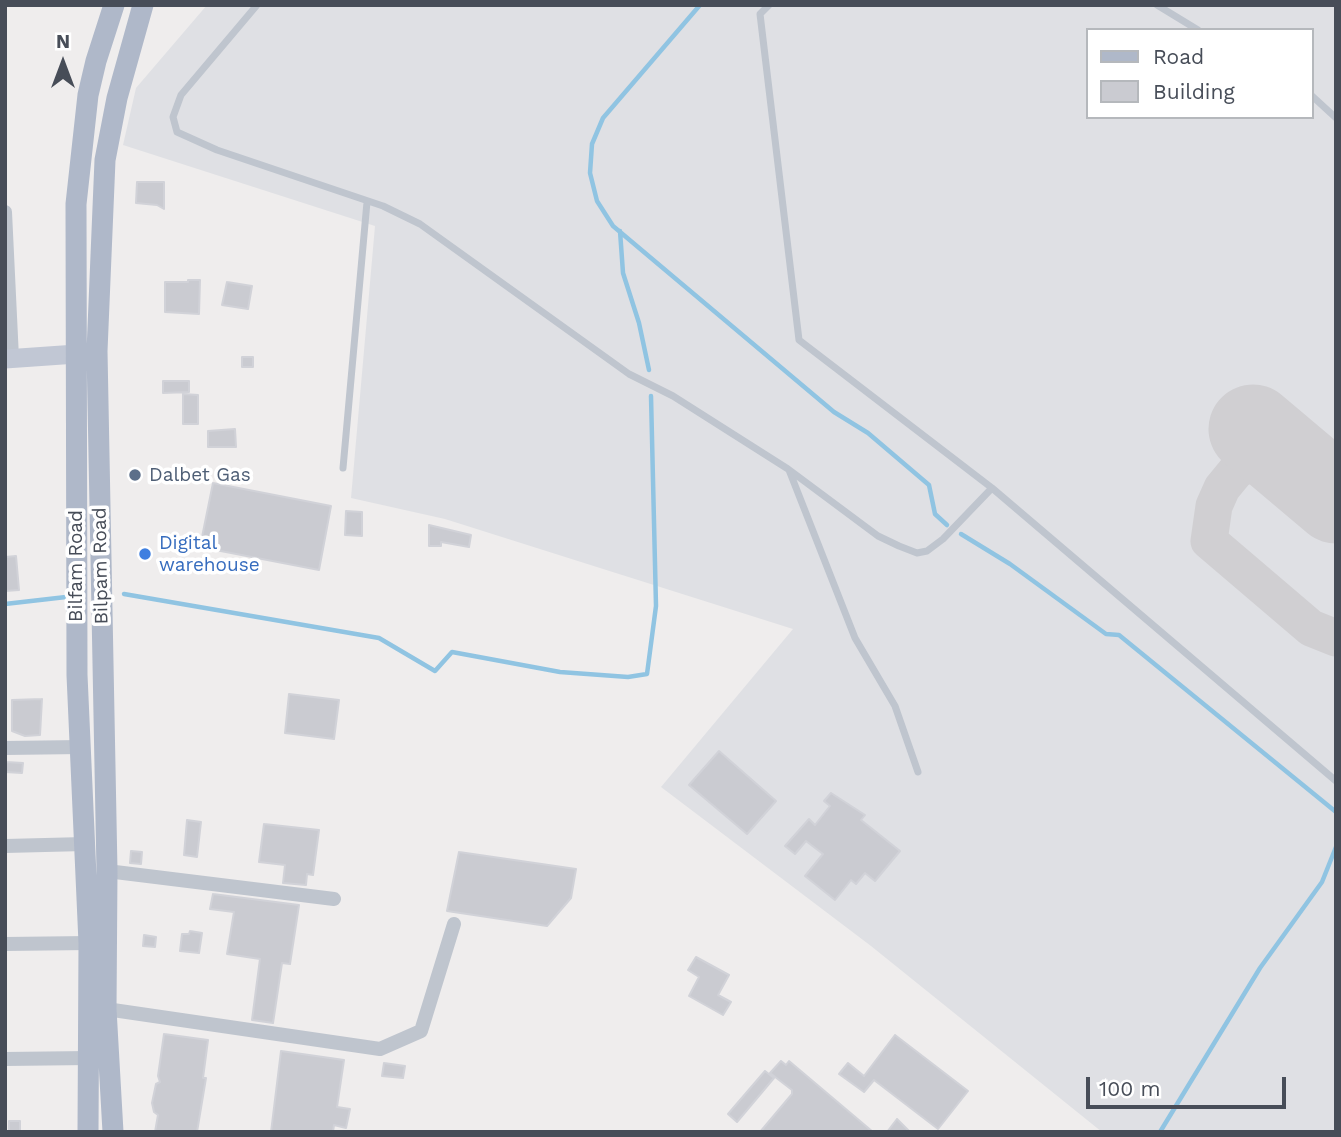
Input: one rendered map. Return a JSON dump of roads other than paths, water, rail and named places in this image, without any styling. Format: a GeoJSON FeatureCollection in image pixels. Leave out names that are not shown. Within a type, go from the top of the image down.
{"type":"FeatureCollection","features":[{"type":"Feature","properties":{"kind":"main road","name":"Bilfam Road"},"geometry":{"type":"LineString","coordinates":[[88,1132],[89,943],[76,593],[76,204],[88,95],[114,5]]}},
{"type":"Feature","properties":{"kind":"main road","name":"Bilpam Road"},"geometry":{"type":"LineString","coordinates":[[113,1132],[106,1009],[107,871],[97,351],[105,160],[117,98],[143,5]]}},
{"type":"Feature","properties":{"kind":"main road"},"geometry":{"type":"LineString","coordinates":[[9,359],[97,351]]}},
{"type":"Feature","properties":{"kind":"street"},"geometry":{"type":"LineString","coordinates":[[5,212],[9,359]]}},
{"type":"Feature","properties":{"kind":"street"},"geometry":{"type":"LineString","coordinates":[[5,748],[82,747]]}},
{"type":"Feature","properties":{"kind":"street"},"geometry":{"type":"LineString","coordinates":[[5,846],[85,844]]}},
{"type":"Feature","properties":{"kind":"street"},"geometry":{"type":"LineString","coordinates":[[107,871],[334,899]]}},
{"type":"Feature","properties":{"kind":"street"},"geometry":{"type":"LineString","coordinates":[[106,1009],[380,1049],[421,1031],[454,924]]}},
{"type":"Feature","properties":{"kind":"street"},"geometry":{"type":"LineString","coordinates":[[5,944],[89,943]]}},
{"type":"Feature","properties":{"kind":"street"},"geometry":{"type":"LineString","coordinates":[[5,1059],[89,1058]]}},
{"type":"Feature","properties":{"kind":"lane"},"geometry":{"type":"LineString","coordinates":[[257,5],[181,95],[173,117],[177,132],[217,150],[383,206],[420,225],[629,374],[673,396],[788,470],[878,536],[917,553],[927,551],[943,539],[992,488]]}},
{"type":"Feature","properties":{"kind":"lane"},"geometry":{"type":"LineString","coordinates":[[769,5],[760,14],[799,340],[992,488],[1336,781]]}},
{"type":"Feature","properties":{"kind":"lane"},"geometry":{"type":"LineString","coordinates":[[1157,5],[1195,28]]}},
{"type":"Feature","properties":{"kind":"lane"},"geometry":{"type":"LineString","coordinates":[[1313,97],[1336,118]]}},
{"type":"Feature","properties":{"kind":"lane"},"geometry":{"type":"LineString","coordinates":[[343,468],[367,202]]}},
{"type":"Feature","properties":{"kind":"lane"},"geometry":{"type":"LineString","coordinates":[[788,470],[855,638],[895,706],[918,772]]}},
{"type":"Feature","properties":{"kind":"waterway"},"geometry":{"type":"LineString","coordinates":[[700,5],[603,118],[592,144],[590,173],[597,201],[613,226],[834,412],[868,433],[929,485],[935,514],[947,525]]}},
{"type":"Feature","properties":{"kind":"waterway"},"geometry":{"type":"LineString","coordinates":[[620,231],[623,273],[639,323],[649,370]]}},
{"type":"Feature","properties":{"kind":"waterway"},"geometry":{"type":"LineString","coordinates":[[124,594],[379,638],[435,671],[452,652],[560,672],[628,677],[647,674],[656,606],[651,396]]}},
{"type":"Feature","properties":{"kind":"waterway"},"geometry":{"type":"LineString","coordinates":[[961,534],[1010,564],[1106,634],[1119,635],[1336,812]]}},
{"type":"Feature","properties":{"kind":"waterway"},"geometry":{"type":"LineString","coordinates":[[5,604],[66,597]]}},
{"type":"Feature","properties":{"kind":"waterway"},"geometry":{"type":"LineString","coordinates":[[1160,1132],[1260,968],[1322,882],[1336,847]]}},
{"type":"Feature","properties":{"kind":"place","name":"Dalbet Gas"},"geometry":{"type":"Point","coordinates":[135,475]}},
{"type":"Feature","properties":{"kind":"place","name":"Digital warehouse"},"geometry":{"type":"Point","coordinates":[145,554]}}]}
